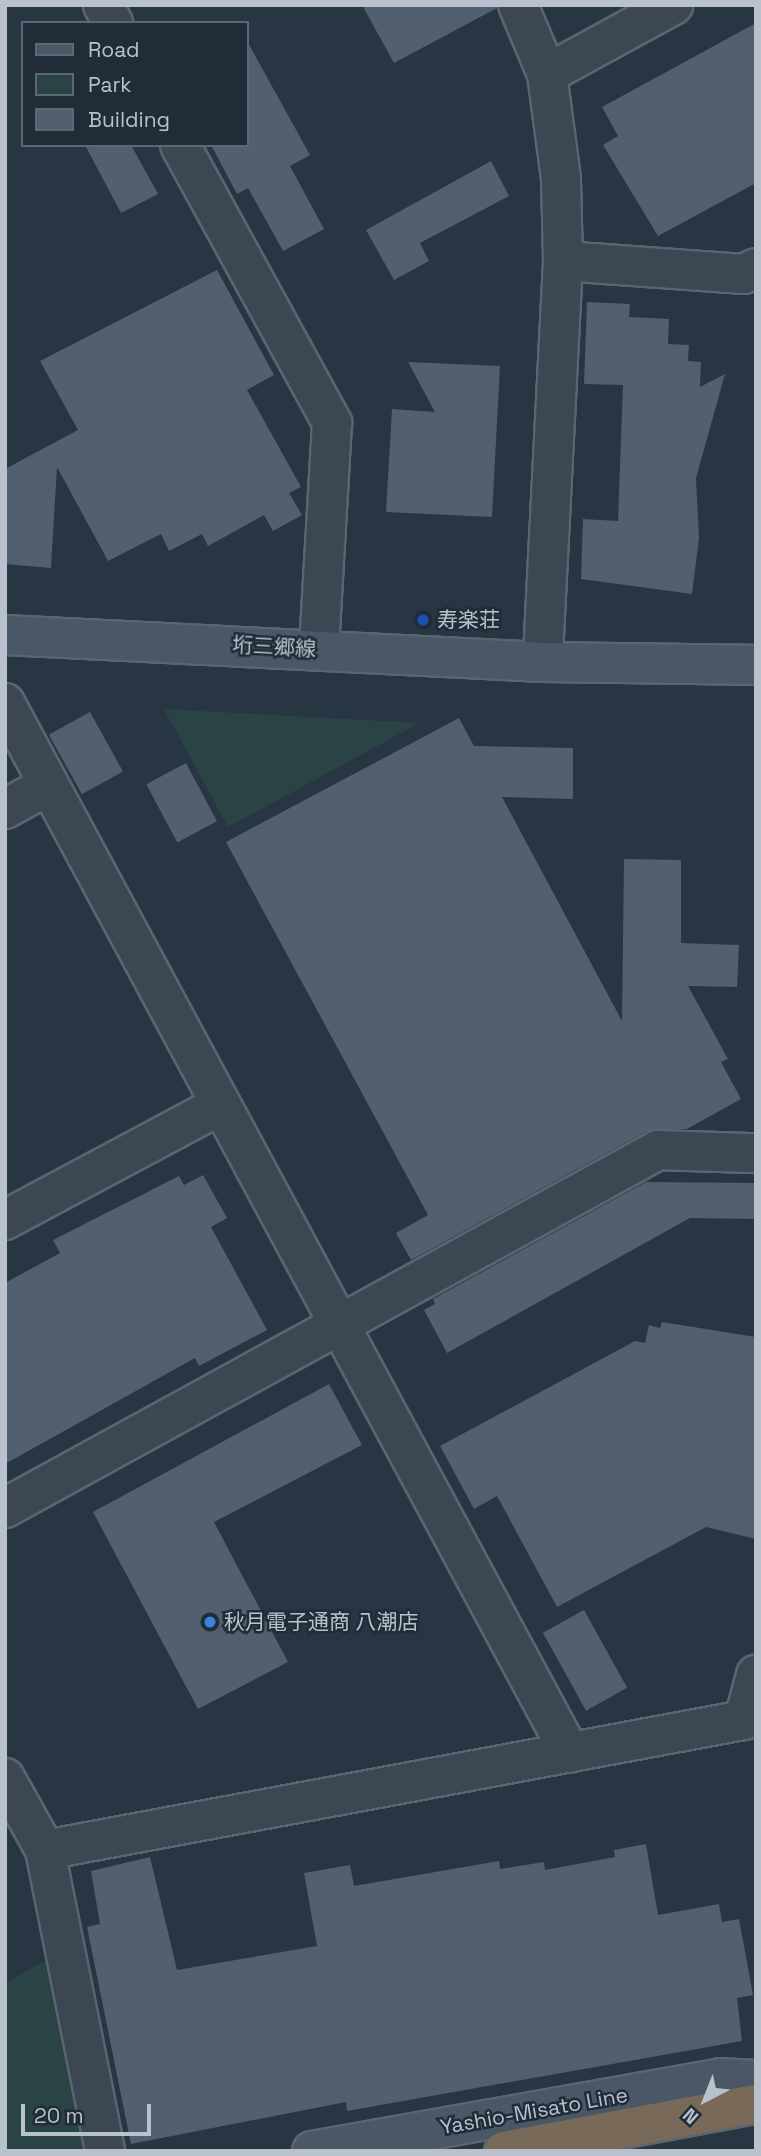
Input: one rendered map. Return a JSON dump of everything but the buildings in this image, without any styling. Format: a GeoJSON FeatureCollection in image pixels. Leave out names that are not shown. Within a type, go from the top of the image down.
{"type":"FeatureCollection","features":[{"type":"Feature","properties":{"kind":"highway"},"geometry":{"type":"LineString","coordinates":[[503,2151],[756,2104]]}},
{"type":"Feature","properties":{"kind":"street"},"geometry":{"type":"LineString","coordinates":[[103,5],[112,21]]}},
{"type":"Feature","properties":{"kind":"street"},"geometry":{"type":"LineString","coordinates":[[518,5],[547,74],[561,179],[564,261],[543,662]]}},
{"type":"Feature","properties":{"kind":"street"},"geometry":{"type":"LineString","coordinates":[[547,74],[673,5]]}},
{"type":"Feature","properties":{"kind":"street"},"geometry":{"type":"LineString","coordinates":[[181,147],[332,423],[319,649]]}},
{"type":"Feature","properties":{"kind":"street"},"geometry":{"type":"LineString","coordinates":[[564,261],[752,279]]}},
{"type":"Feature","properties":{"kind":"street","name":"垳三郷線"},"geometry":{"type":"LineString","coordinates":[[5,635],[543,662],[756,665]]}},
{"type":"Feature","properties":{"kind":"street","name":"垳三郷線"},"geometry":{"type":"LineString","coordinates":[[543,662],[756,692]]}},
{"type":"Feature","properties":{"kind":"street"},"geometry":{"type":"LineString","coordinates":[[5,703],[47,786],[570,1753]]}},
{"type":"Feature","properties":{"kind":"street"},"geometry":{"type":"LineString","coordinates":[[5,809],[47,786]]}},
{"type":"Feature","properties":{"kind":"street"},"geometry":{"type":"LineString","coordinates":[[5,1220],[220,1105]]}},
{"type":"Feature","properties":{"kind":"street"},"geometry":{"type":"LineString","coordinates":[[5,1507],[658,1150],[756,1153]]}},
{"type":"Feature","properties":{"kind":"street"},"geometry":{"type":"LineString","coordinates":[[45,1850],[744,1720],[756,1675]]}},
{"type":"Feature","properties":{"kind":"street"},"geometry":{"type":"LineString","coordinates":[[5,1779],[45,1850],[105,2151]]}},
{"type":"Feature","properties":{"kind":"street","name":"Yashio-Misato Line"},"geometry":{"type":"LineString","coordinates":[[312,2151],[720,2078],[756,2080]]}},
{"type":"Feature","properties":{"kind":"street"},"geometry":{"type":"LineString","coordinates":[[608,2151],[756,2119]]}},
{"type":"Feature","properties":{"kind":"green space"},"geometry":{"type":"Polygon","coordinates":[[[164,709],[420,723],[228,827],[164,709]]]}},
{"type":"Feature","properties":{"kind":"green space"},"geometry":{"type":"Polygon","coordinates":[[[46,1960],[87,2151],[5,2151],[5,1983],[46,1960]]]}},
{"type":"Feature","properties":{"kind":"place","name":"寿楽荘"},"geometry":{"type":"Point","coordinates":[423,620]}},
{"type":"Feature","properties":{"kind":"place","name":"秋月電子通商 八潮店"},"geometry":{"type":"Point","coordinates":[210,1622]}}]}
